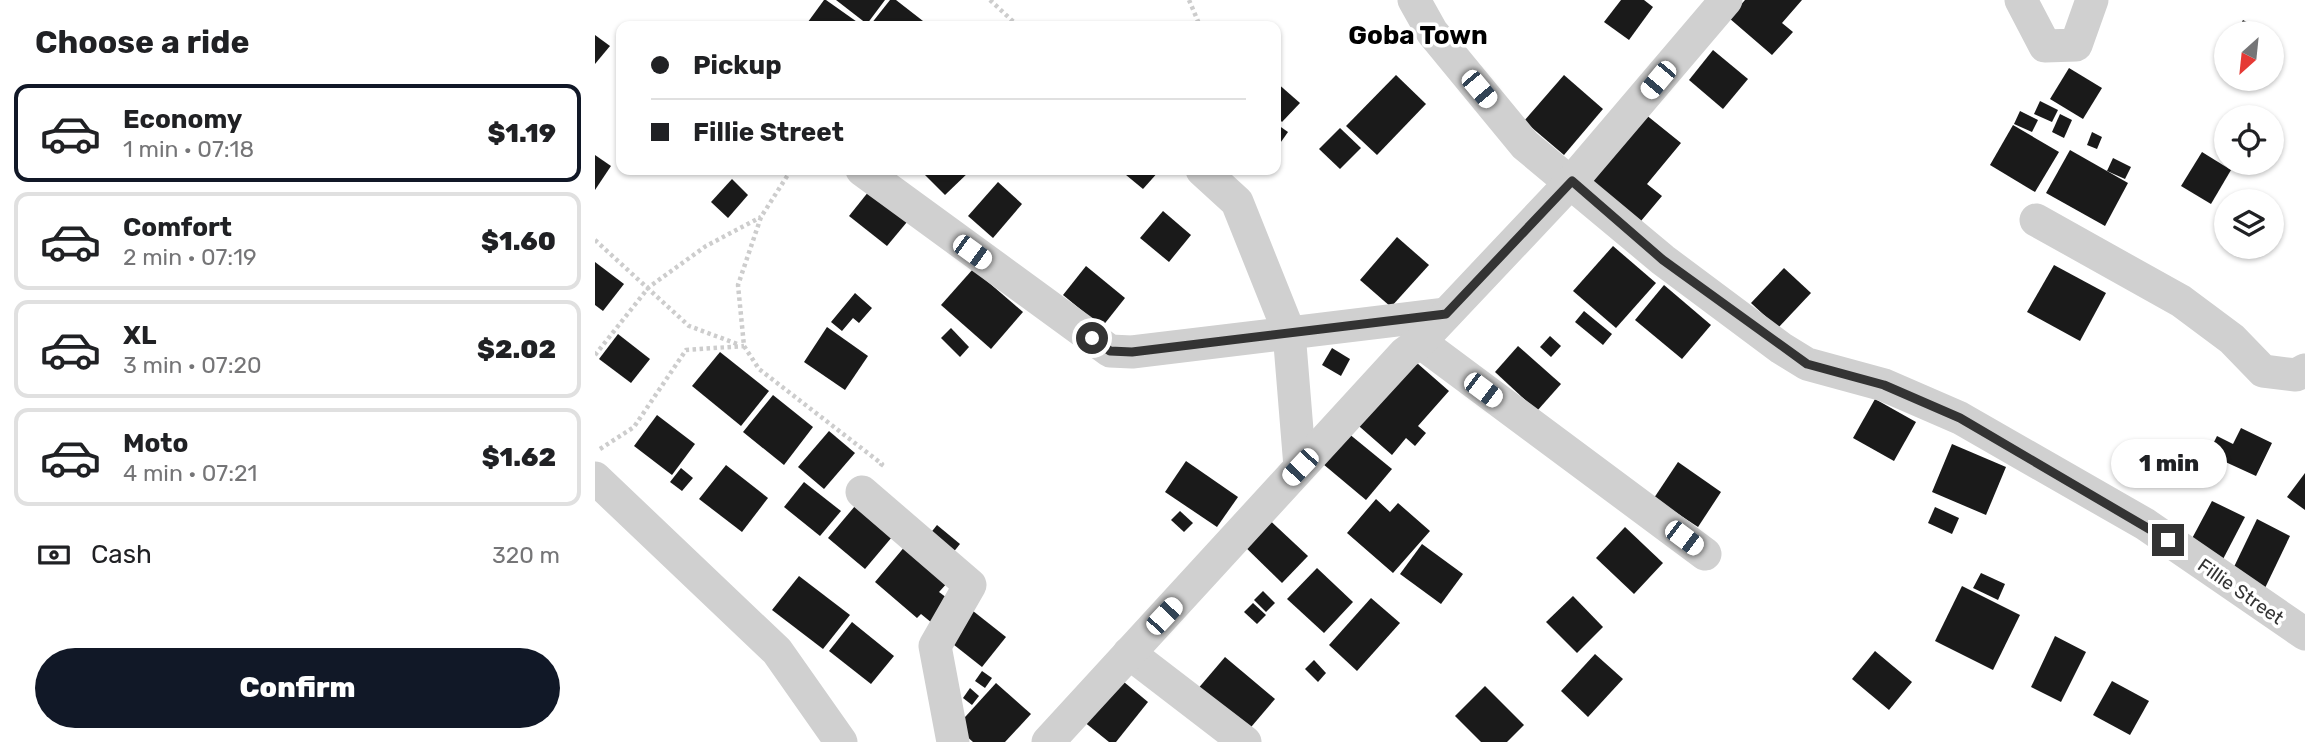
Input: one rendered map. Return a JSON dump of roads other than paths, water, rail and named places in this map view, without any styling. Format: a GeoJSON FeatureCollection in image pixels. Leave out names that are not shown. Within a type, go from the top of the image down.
{"type":"FeatureCollection","features":[{"type":"Feature","properties":{"kind":"street","name":"Fillie Street"},"geometry":{"type":"LineString","coordinates":[[1414,0],[1432,32],[1525,145],[1572,181],[1663,260],[1807,364],[1884,385],[1960,418],[2145,524],[2305,635]]}},
{"type":"Feature","properties":{"kind":"street"},"geometry":{"type":"LineString","coordinates":[[1048,742],[1405,353],[1420,342],[1572,181],[1727,0]]}},
{"type":"Feature","properties":{"kind":"street"},"geometry":{"type":"LineString","coordinates":[[2021,0],[2045,46],[2076,45],[2092,0]]}},
{"type":"Feature","properties":{"kind":"street"},"geometry":{"type":"LineString","coordinates":[[869,175],[1110,351],[1132,352],[1446,314]]}},
{"type":"Feature","properties":{"kind":"street"},"geometry":{"type":"LineString","coordinates":[[1207,175],[1237,202],[1289,332],[1300,467]]}},
{"type":"Feature","properties":{"kind":"street"},"geometry":{"type":"LineString","coordinates":[[2036,220],[2181,301],[2232,339],[2263,371],[2296,375],[2305,370]]}},
{"type":"Feature","properties":{"kind":"street"},"geometry":{"type":"LineString","coordinates":[[1420,342],[1705,554]]}},
{"type":"Feature","properties":{"kind":"street"},"geometry":{"type":"LineString","coordinates":[[595,478],[777,651],[841,742]]}},
{"type":"Feature","properties":{"kind":"street"},"geometry":{"type":"LineString","coordinates":[[862,492],[970,585],[935,646],[953,742]]}},
{"type":"Feature","properties":{"kind":"street"},"geometry":{"type":"LineString","coordinates":[[1129,653],[1245,742]]}},
{"type":"Feature","properties":{"kind":"district","name":"Goba Town"},"geometry":{"type":"Point","coordinates":[1418,35]}}]}
